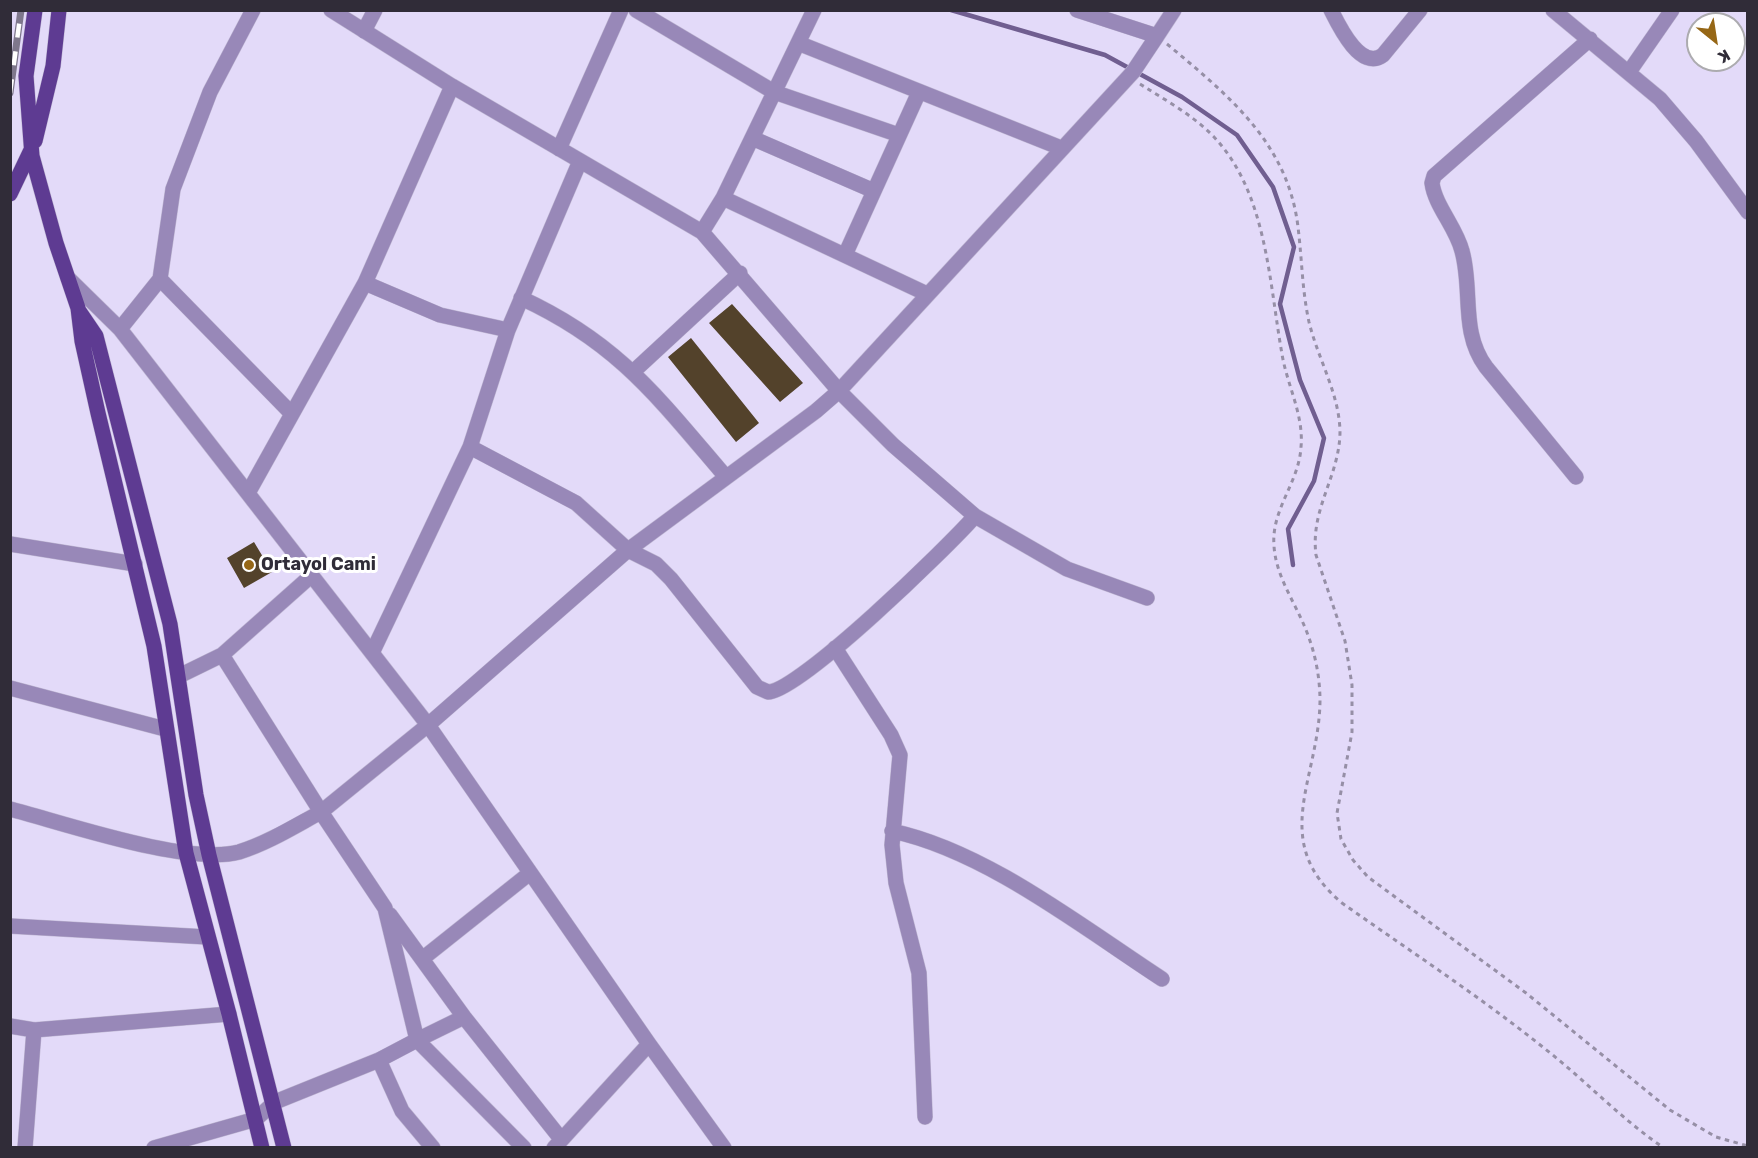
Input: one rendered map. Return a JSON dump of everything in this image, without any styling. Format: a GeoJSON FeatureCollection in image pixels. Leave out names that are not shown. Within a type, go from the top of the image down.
{"type":"FeatureCollection","features":[{"type":"Feature","properties":{"kind":"main road"},"geometry":{"type":"LineString","coordinates":[[35,10],[27,76],[31,153],[78,308],[82,341],[98,413],[154,645],[165,729],[186,853],[262,1148]]}},
{"type":"Feature","properties":{"kind":"main road"},"geometry":{"type":"LineString","coordinates":[[10,194],[31,153],[53,66],[59,10]]}},
{"type":"Feature","properties":{"kind":"main road"},"geometry":{"type":"LineString","coordinates":[[78,308],[96,336],[163,595],[179,676],[196,795],[209,855],[275,1102],[284,1148]]}},
{"type":"Feature","properties":{"kind":"street"},"geometry":{"type":"LineString","coordinates":[[120,329],[160,279],[173,189],[210,92],[253,10]]}},
{"type":"Feature","properties":{"kind":"street"},"geometry":{"type":"LineString","coordinates":[[332,10],[452,86],[702,232],[740,273],[839,391],[893,445],[975,516],[1067,569],[1148,598]]}},
{"type":"Feature","properties":{"kind":"street"},"geometry":{"type":"LineString","coordinates":[[364,31],[375,10]]}},
{"type":"Feature","properties":{"kind":"street"},"geometry":{"type":"LineString","coordinates":[[559,149],[621,10]]}},
{"type":"Feature","properties":{"kind":"street"},"geometry":{"type":"LineString","coordinates":[[636,10],[774,92],[898,135]]}},
{"type":"Feature","properties":{"kind":"street"},"geometry":{"type":"LineString","coordinates":[[702,232],[723,198],[814,10]]}},
{"type":"Feature","properties":{"kind":"street"},"geometry":{"type":"LineString","coordinates":[[1077,10],[1157,36]]}},
{"type":"Feature","properties":{"kind":"street"},"geometry":{"type":"LineString","coordinates":[[10,809],[186,853],[209,855],[239,852],[321,812],[428,725],[628,550],[839,391],[1061,148],[1131,75],[1174,10]]}},
{"type":"Feature","properties":{"kind":"street"},"geometry":{"type":"LineString","coordinates":[[1331,10],[1357,49],[1365,58],[1374,59],[1383,55],[1420,10]]}},
{"type":"Feature","properties":{"kind":"street"},"geometry":{"type":"LineString","coordinates":[[1553,10],[1629,72],[1679,120],[1748,212]]}},
{"type":"Feature","properties":{"kind":"street"},"geometry":{"type":"LineString","coordinates":[[1629,72],[1672,10]]}},
{"type":"Feature","properties":{"kind":"street"},"geometry":{"type":"LineString","coordinates":[[1576,477],[1486,367],[1475,349],[1470,330],[1467,282],[1462,251],[1431,183],[1434,176],[1590,39]]}},
{"type":"Feature","properties":{"kind":"street"},"geometry":{"type":"LineString","coordinates":[[798,43],[1061,148]]}},
{"type":"Feature","properties":{"kind":"street"},"geometry":{"type":"LineString","coordinates":[[248,493],[365,283],[452,86]]}},
{"type":"Feature","properties":{"kind":"street"},"geometry":{"type":"LineString","coordinates":[[845,255],[919,92]]}},
{"type":"Feature","properties":{"kind":"street"},"geometry":{"type":"LineString","coordinates":[[752,138],[874,191]]}},
{"type":"Feature","properties":{"kind":"street"},"geometry":{"type":"LineString","coordinates":[[372,653],[470,447],[508,330],[580,161]]}},
{"type":"Feature","properties":{"kind":"street"},"geometry":{"type":"LineString","coordinates":[[723,198],[927,294]]}},
{"type":"Feature","properties":{"kind":"street"},"geometry":{"type":"LineString","coordinates":[[634,371],[740,273]]}},
{"type":"Feature","properties":{"kind":"street"},"geometry":{"type":"LineString","coordinates":[[68,278],[120,329],[428,725],[649,1044],[724,1148]]}},
{"type":"Feature","properties":{"kind":"street"},"geometry":{"type":"LineString","coordinates":[[160,279],[291,413]]}},
{"type":"Feature","properties":{"kind":"street"},"geometry":{"type":"LineString","coordinates":[[365,283],[440,315],[508,330]]}},
{"type":"Feature","properties":{"kind":"street"},"geometry":{"type":"LineString","coordinates":[[521,298],[572,324],[634,371],[726,477]]}},
{"type":"Feature","properties":{"kind":"street"},"geometry":{"type":"LineString","coordinates":[[470,447],[576,503],[628,550],[646,558],[664,571],[762,690],[779,690],[835,648],[952,542],[975,516]]}},
{"type":"Feature","properties":{"kind":"street"},"geometry":{"type":"LineString","coordinates":[[10,544],[135,564]]}},
{"type":"Feature","properties":{"kind":"street"},"geometry":{"type":"LineString","coordinates":[[179,676],[222,655],[312,575]]}},
{"type":"Feature","properties":{"kind":"street"},"geometry":{"type":"LineString","coordinates":[[835,648],[891,735],[900,755],[892,831],[896,883],[920,984],[925,1117]]}},
{"type":"Feature","properties":{"kind":"street"},"geometry":{"type":"LineString","coordinates":[[222,655],[321,812],[385,908],[557,1144],[649,1044]]}},
{"type":"Feature","properties":{"kind":"street"},"geometry":{"type":"LineString","coordinates":[[10,688],[165,729]]}},
{"type":"Feature","properties":{"kind":"street"},"geometry":{"type":"LineString","coordinates":[[892,831],[953,851],[1034,895],[1162,979]]}},
{"type":"Feature","properties":{"kind":"street"},"geometry":{"type":"LineString","coordinates":[[422,959],[530,873]]}},
{"type":"Feature","properties":{"kind":"street"},"geometry":{"type":"LineString","coordinates":[[385,908],[417,1040],[524,1148]]}},
{"type":"Feature","properties":{"kind":"street"},"geometry":{"type":"LineString","coordinates":[[10,926],[207,937]]}},
{"type":"Feature","properties":{"kind":"street"},"geometry":{"type":"LineString","coordinates":[[10,1026],[34,1030],[229,1014]]}},
{"type":"Feature","properties":{"kind":"street"},"geometry":{"type":"LineString","coordinates":[[154,1148],[256,1119],[275,1102],[379,1060],[464,1017]]}},
{"type":"Feature","properties":{"kind":"street"},"geometry":{"type":"LineString","coordinates":[[24,1148],[34,1030]]}},
{"type":"Feature","properties":{"kind":"street"},"geometry":{"type":"LineString","coordinates":[[379,1060],[402,1111],[433,1148]]}},
{"type":"Feature","properties":{"kind":"path"},"geometry":{"type":"LineString","coordinates":[[1157,36],[1222,91],[1252,121],[1275,155],[1295,209],[1302,281],[1309,322],[1335,399],[1340,430],[1338,453],[1317,513],[1314,541],[1318,561],[1345,641],[1352,685],[1352,732],[1337,813],[1346,851],[1368,877],[1526,993],[1652,1096],[1716,1137],[1748,1146]]}},
{"type":"Feature","properties":{"kind":"path"},"geometry":{"type":"LineString","coordinates":[[1131,75],[1191,117],[1213,136],[1242,178],[1258,221],[1283,363],[1301,432],[1300,456],[1295,476],[1277,512],[1274,545],[1280,575],[1312,646],[1319,681],[1318,720],[1301,822],[1303,845],[1312,869],[1319,881],[1342,903],[1517,1027],[1578,1075],[1642,1133],[1664,1148]]}},
{"type":"Feature","properties":{"kind":"building"},"geometry":{"type":"Polygon","coordinates":[[[732,304],[803,383],[780,402],[709,323],[732,304]]]}},
{"type":"Feature","properties":{"kind":"building"},"geometry":{"type":"Polygon","coordinates":[[[691,338],[759,423],[736,442],[668,357],[691,338]]]}},
{"type":"Feature","properties":{"kind":"building","name":"Ortayol Cami"},"geometry":{"type":"Polygon","coordinates":[[[254,542],[272,572],[244,588],[227,558],[254,542]]]}},
{"type":"Feature","properties":{"kind":"waterway"},"geometry":{"type":"LineString","coordinates":[[951,10],[1105,55],[1182,97],[1237,135],[1273,187],[1294,247],[1280,304],[1300,380],[1324,438],[1314,481],[1288,529],[1293,565]]}},
{"type":"Feature","properties":{"kind":"railway"},"geometry":{"type":"LineString","coordinates":[[10,93],[21,10]]}},
{"type":"Feature","properties":{"kind":"place","name":"Ortayol Cami"},"geometry":{"type":"Point","coordinates":[249,565]}}]}
